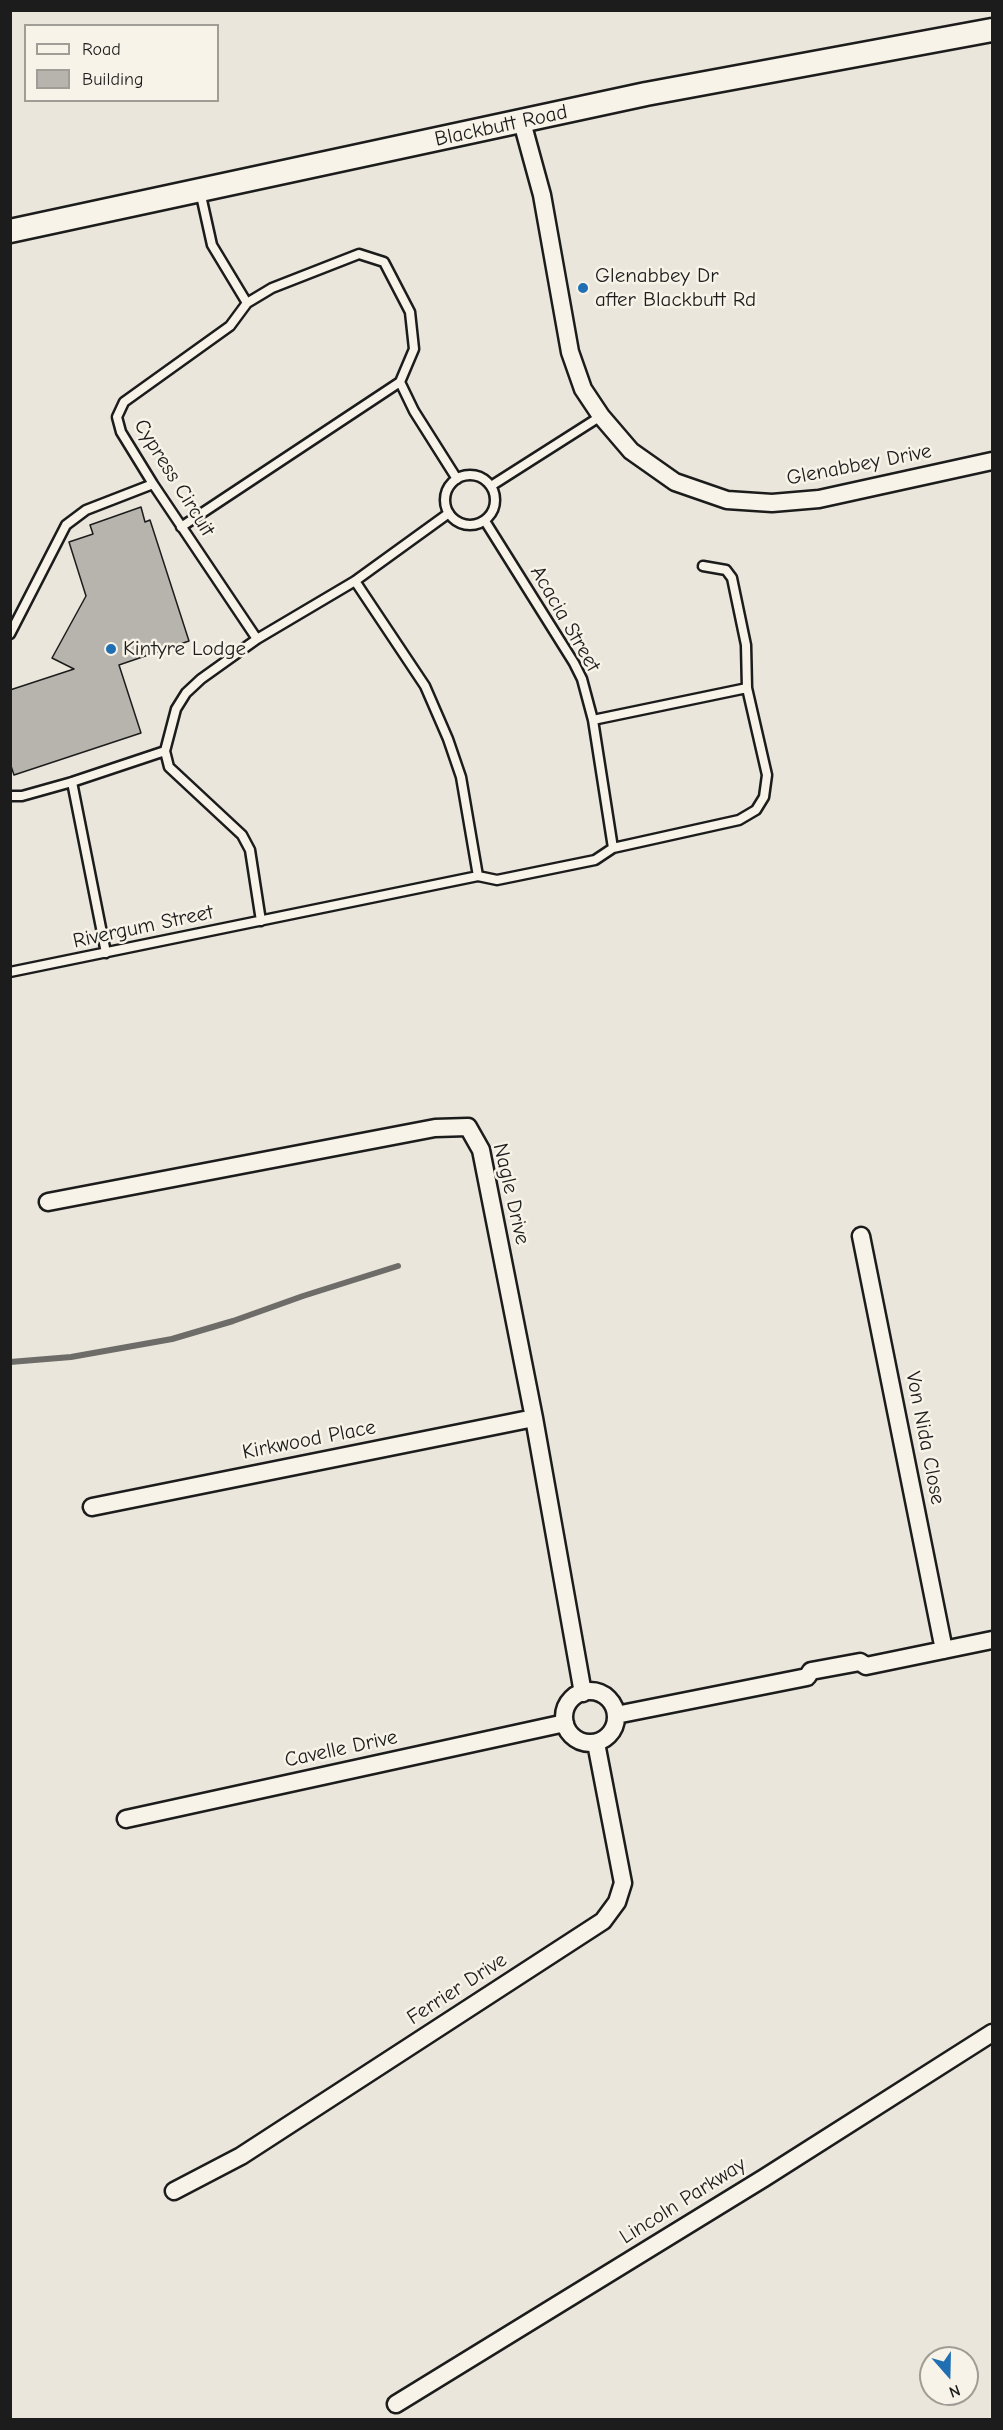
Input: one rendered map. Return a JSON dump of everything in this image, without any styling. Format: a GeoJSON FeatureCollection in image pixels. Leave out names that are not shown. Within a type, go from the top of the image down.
{"type":"FeatureCollection","features":[{"type":"Feature","properties":{"kind":"street","name":"Blackbutt Road"},"geometry":{"type":"LineString","coordinates":[[10,231],[645,94],[993,30]]}},
{"type":"Feature","properties":{"kind":"street","name":"Glenabbey Drive"},"geometry":{"type":"LineString","coordinates":[[522,122],[542,195],[570,352],[583,389],[601,416],[631,451],[675,482],[727,500],[772,503],[819,499],[993,461]]}},
{"type":"Feature","properties":{"kind":"street","name":"Nagle Drive"},"geometry":{"type":"LineString","coordinates":[[48,1202],[435,1128],[468,1127],[481,1150],[534,1418],[583,1693]]}},
{"type":"Feature","properties":{"kind":"street","name":"Von Nida Close"},"geometry":{"type":"LineString","coordinates":[[861,1236],[944,1650]]}},
{"type":"Feature","properties":{"kind":"street","name":"Kirkwood Place"},"geometry":{"type":"LineString","coordinates":[[92,1507],[534,1418]]}},
{"type":"Feature","properties":{"kind":"street"},"geometry":{"type":"LineString","coordinates":[[616,1715],[807,1677],[811,1671],[831,1667],[860,1662],[866,1666],[993,1640]]}},
{"type":"Feature","properties":{"kind":"street"},"geometry":{"type":"LineString","coordinates":[[590,1692],[605,1696],[616,1715],[609,1736],[596,1743],[580,1741],[573,1737],[565,1724],[566,1708],[576,1696],[583,1693],[590,1692]]}},
{"type":"Feature","properties":{"kind":"street","name":"Cavelle Drive"},"geometry":{"type":"LineString","coordinates":[[126,1819],[565,1724]]}},
{"type":"Feature","properties":{"kind":"street","name":"Ferrier Drive"},"geometry":{"type":"LineString","coordinates":[[174,2191],[241,2156],[603,1921],[617,1902],[623,1883],[596,1743]]}},
{"type":"Feature","properties":{"kind":"street","name":"Lincoln Parkway"},"geometry":{"type":"LineString","coordinates":[[396,2404],[764,2178],[993,2033]]}},
{"type":"Feature","properties":{"kind":"lane"},"geometry":{"type":"LineString","coordinates":[[200,190],[212,245],[247,303]]}},
{"type":"Feature","properties":{"kind":"lane","name":"Cypress Circuit"},"geometry":{"type":"LineString","coordinates":[[257,639],[180,527],[121,432],[117,417],[124,402],[230,326],[247,303],[272,288],[359,254],[384,262],[410,312],[414,350],[400,382]]}},
{"type":"Feature","properties":{"kind":"lane"},"geometry":{"type":"LineString","coordinates":[[180,527],[400,382],[414,411],[457,479]]}},
{"type":"Feature","properties":{"kind":"lane"},"geometry":{"type":"LineString","coordinates":[[491,486],[601,416]]}},
{"type":"Feature","properties":{"kind":"lane"},"geometry":{"type":"LineString","coordinates":[[472,475],[486,481],[491,486],[495,501],[490,516],[484,521],[469,525],[454,519],[448,513],[445,498],[451,484],[457,479],[472,475]]}},
{"type":"Feature","properties":{"kind":"lane"},"geometry":{"type":"LineString","coordinates":[[10,634],[66,525],[86,510],[153,484]]}},
{"type":"Feature","properties":{"kind":"lane"},"geometry":{"type":"LineString","coordinates":[[261,921],[250,850],[242,835],[169,767],[165,751],[176,709],[186,693],[201,679],[257,639],[354,581],[448,513]]}},
{"type":"Feature","properties":{"kind":"lane","name":"Acacia Street"},"geometry":{"type":"LineString","coordinates":[[484,521],[582,679],[593,720],[613,848]]}},
{"type":"Feature","properties":{"kind":"lane","name":"Rivergum Street"},"geometry":{"type":"LineString","coordinates":[[10,972],[478,876],[497,880],[595,860],[613,848],[739,820],[756,810],[764,797],[766,775],[747,688],[746,645],[732,578],[726,570],[704,566]]}},
{"type":"Feature","properties":{"kind":"lane"},"geometry":{"type":"LineString","coordinates":[[354,581],[425,686],[448,739],[460,777],[478,876]]}},
{"type":"Feature","properties":{"kind":"lane"},"geometry":{"type":"LineString","coordinates":[[593,720],[747,688]]}},
{"type":"Feature","properties":{"kind":"lane"},"geometry":{"type":"LineString","coordinates":[[10,796],[22,796],[72,782],[165,751]]}},
{"type":"Feature","properties":{"kind":"lane"},"geometry":{"type":"LineString","coordinates":[[72,782],[105,953]]}},
{"type":"Feature","properties":{"kind":"building","name":"Kintyre Lodge"},"geometry":{"type":"Polygon","coordinates":[[[141,507],[145,522],[150,520],[189,641],[119,665],[141,733],[14,775],[10,763],[10,690],[74,669],[52,658],[86,596],[69,542],[93,534],[90,525],[141,507]]]}},
{"type":"Feature","properties":{"kind":"waterway"},"geometry":{"type":"LineString","coordinates":[[10,1362],[71,1357],[172,1339],[398,1266]]}},
{"type":"Feature","properties":{"kind":"place","name":"Glenabbey Dr after Blackbutt Rd"},"geometry":{"type":"Point","coordinates":[583,288]}},
{"type":"Feature","properties":{"kind":"place","name":"Kintyre Lodge"},"geometry":{"type":"Point","coordinates":[111,649]}}]}
